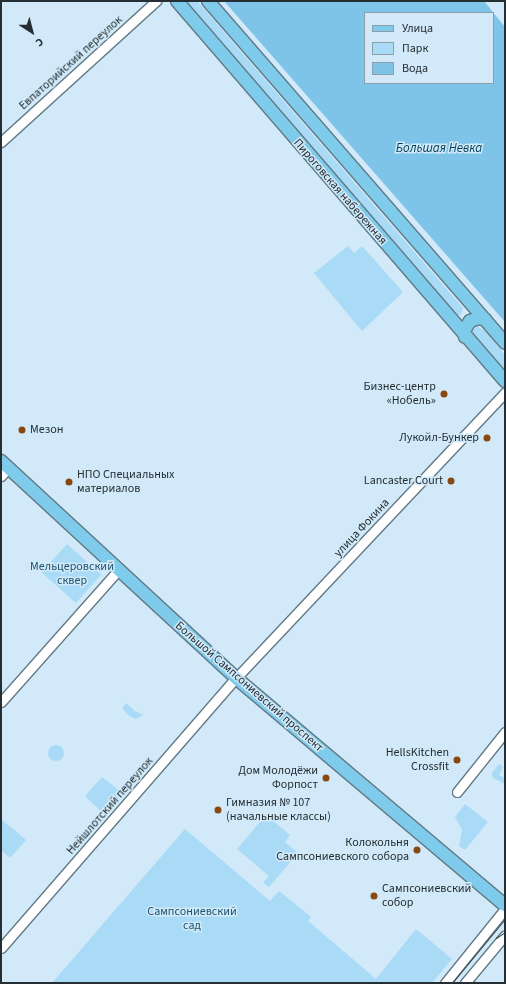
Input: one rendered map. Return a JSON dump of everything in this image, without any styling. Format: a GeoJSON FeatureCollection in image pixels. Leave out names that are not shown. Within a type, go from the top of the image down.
{"type":"FeatureCollection","features":[{"type":"Feature","properties":{"kind":"main road","name":"Пироговская набережная"},"geometry":{"type":"LineString","coordinates":[[177,1],[505,382]]}},
{"type":"Feature","properties":{"kind":"main road"},"geometry":{"type":"LineString","coordinates":[[208,1],[505,343]]}},
{"type":"Feature","properties":{"kind":"main road"},"geometry":{"type":"LineString","coordinates":[[465,337],[464,331],[470,321],[480,318],[486,320]]}},
{"type":"Feature","properties":{"kind":"main road","name":"Большой Сампсониевский проспект"},"geometry":{"type":"LineString","coordinates":[[3,468],[118,570],[236,678],[505,905]]}},
{"type":"Feature","properties":{"kind":"street","name":"Евпаторийский переулок"},"geometry":{"type":"LineString","coordinates":[[1,142],[156,1]]}},
{"type":"Feature","properties":{"kind":"street","name":"улица Фокина"},"geometry":{"type":"LineString","coordinates":[[236,678],[505,393]]}},
{"type":"Feature","properties":{"kind":"street"},"geometry":{"type":"LineString","coordinates":[[1,702],[118,570]]}},
{"type":"Feature","properties":{"kind":"street","name":"Нейшлотский переулок"},"geometry":{"type":"LineString","coordinates":[[1,948],[236,678]]}},
{"type":"Feature","properties":{"kind":"street"},"geometry":{"type":"LineString","coordinates":[[457,792],[505,732]]}},
{"type":"Feature","properties":{"kind":"street"},"geometry":{"type":"LineString","coordinates":[[445,983],[505,910]]}},
{"type":"Feature","properties":{"kind":"street"},"geometry":{"type":"LineString","coordinates":[[465,983],[505,935]]}},
{"type":"Feature","properties":{"kind":"green space"},"geometry":{"type":"Polygon","coordinates":[[[185,1],[197,1],[463,308],[461,315],[455,315],[185,1]]]}},
{"type":"Feature","properties":{"kind":"green space"},"geometry":{"type":"Polygon","coordinates":[[[348,246],[354,253],[362,246],[403,292],[362,331],[314,273],[348,246]]]}},
{"type":"Feature","properties":{"kind":"green space"},"geometry":{"type":"Polygon","coordinates":[[[477,326],[488,333],[505,355],[505,370],[472,332],[477,326]]]}},
{"type":"Feature","properties":{"kind":"green space","name":"Мельцеровский сквер"},"geometry":{"type":"Polygon","coordinates":[[[67,544],[101,575],[76,603],[42,572],[67,544]]]}},
{"type":"Feature","properties":{"kind":"green space"},"geometry":{"type":"Polygon","coordinates":[[[126,703],[135,711],[143,715],[136,719],[128,715],[122,708],[126,703]]]}},
{"type":"Feature","properties":{"kind":"green space"},"geometry":{"type":"Polygon","coordinates":[[[56,745],[63,750],[64,753],[59,760],[56,761],[49,756],[48,753],[53,746],[56,745]]]}},
{"type":"Feature","properties":{"kind":"green space"},"geometry":{"type":"Polygon","coordinates":[[[499,764],[503,767],[499,775],[505,778],[505,784],[492,777],[492,773],[499,764]]]}},
{"type":"Feature","properties":{"kind":"green space"},"geometry":{"type":"Polygon","coordinates":[[[102,777],[120,791],[121,795],[104,814],[85,796],[102,777]]]}},
{"type":"Feature","properties":{"kind":"green space"},"geometry":{"type":"Polygon","coordinates":[[[465,804],[488,822],[465,850],[459,846],[462,830],[455,817],[465,804]]]}},
{"type":"Feature","properties":{"kind":"green space"},"geometry":{"type":"Polygon","coordinates":[[[266,815],[290,835],[285,842],[298,853],[269,887],[263,883],[269,876],[237,849],[266,815]]]}},
{"type":"Feature","properties":{"kind":"green space"},"geometry":{"type":"Polygon","coordinates":[[[1,819],[26,840],[10,858],[1,850],[1,819]]]}},
{"type":"Feature","properties":{"kind":"green space","name":"Сампсониевский сад"},"geometry":{"type":"Polygon","coordinates":[[[185,829],[270,901],[279,891],[311,917],[308,921],[376,979],[416,929],[452,959],[432,983],[52,983],[185,829]]]}},
{"type":"Feature","properties":{"kind":"water","name":"Большая Невка"},"geometry":{"type":"Polygon","coordinates":[[[224,1],[484,1],[493,12],[364,12],[364,84],[494,84],[494,13],[505,27],[505,322],[224,1]]]}},
{"type":"Feature","properties":{"kind":"tram line"},"geometry":{"type":"LineString","coordinates":[[452,983],[505,919]]}},
{"type":"Feature","properties":{"kind":"tram line"},"geometry":{"type":"LineString","coordinates":[[496,938],[505,932]]}},
{"type":"Feature","properties":{"kind":"place","name":"Бизнес-центр «Нобель»"},"geometry":{"type":"Point","coordinates":[444,394]}},
{"type":"Feature","properties":{"kind":"place","name":"Мезон"},"geometry":{"type":"Point","coordinates":[22,430]}},
{"type":"Feature","properties":{"kind":"place","name":"Лукойл-Бункер"},"geometry":{"type":"Point","coordinates":[487,438]}},
{"type":"Feature","properties":{"kind":"place","name":"Lancaster Court"},"geometry":{"type":"Point","coordinates":[451,481]}},
{"type":"Feature","properties":{"kind":"place","name":"НПО Специальных материалов"},"geometry":{"type":"Point","coordinates":[69,482]}},
{"type":"Feature","properties":{"kind":"place","name":"HellsKitchen Crossfit"},"geometry":{"type":"Point","coordinates":[457,760]}},
{"type":"Feature","properties":{"kind":"place","name":"Дом Молодёжи Форпост"},"geometry":{"type":"Point","coordinates":[326,778]}},
{"type":"Feature","properties":{"kind":"place","name":"Гимназия № 107 (начальные классы)"},"geometry":{"type":"Point","coordinates":[218,810]}},
{"type":"Feature","properties":{"kind":"place","name":"Колокольня Сампсониевского собора"},"geometry":{"type":"Point","coordinates":[417,850]}},
{"type":"Feature","properties":{"kind":"place","name":"Сампсониевский собор"},"geometry":{"type":"Point","coordinates":[374,896]}}]}
